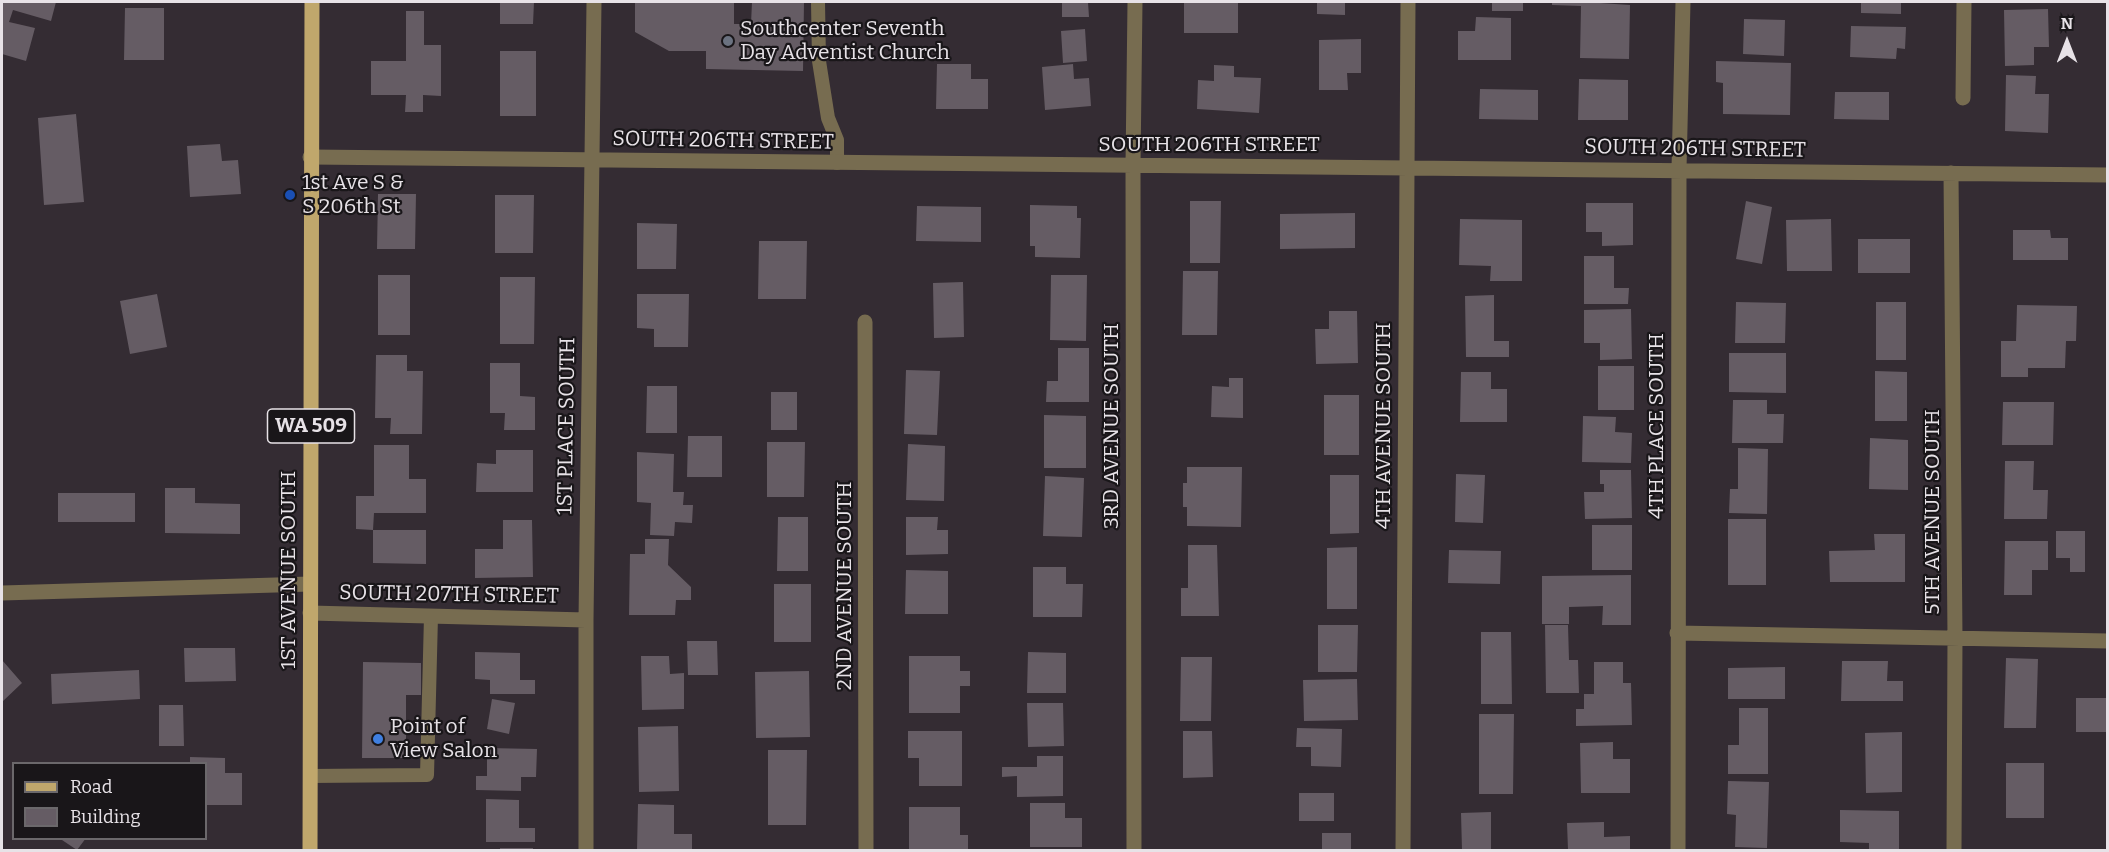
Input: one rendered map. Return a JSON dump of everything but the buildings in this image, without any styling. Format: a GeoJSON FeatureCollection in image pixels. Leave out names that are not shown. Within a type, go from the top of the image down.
{"type":"FeatureCollection","features":[{"type":"Feature","properties":{"kind":"main road","name":"1ST AVENUE SOUTH"},"geometry":{"type":"LineString","coordinates":[[309,850],[312,2]]}},
{"type":"Feature","properties":{"kind":"street","name":"1ST PLACE SOUTH"},"geometry":{"type":"LineString","coordinates":[[586,850],[586,620],[594,2]]}},
{"type":"Feature","properties":{"kind":"street","name":"3RD AVENUE SOUTH"},"geometry":{"type":"LineString","coordinates":[[1134,850],[1133,166],[1135,2]]}},
{"type":"Feature","properties":{"kind":"street","name":"4TH AVENUE SOUTH"},"geometry":{"type":"LineString","coordinates":[[1403,850],[1407,2]]}},
{"type":"Feature","properties":{"kind":"street","name":"4TH PLACE SOUTH"},"geometry":{"type":"LineString","coordinates":[[1678,850],[1679,169],[1683,2]]}},
{"type":"Feature","properties":{"kind":"street"},"geometry":{"type":"LineString","coordinates":[[1963,98],[1964,2]]}},
{"type":"Feature","properties":{"kind":"street","name":"SOUTH 206TH STREET"},"geometry":{"type":"LineString","coordinates":[[310,157],[2108,175]]}},
{"type":"Feature","properties":{"kind":"street","name":"5TH AVENUE SOUTH"},"geometry":{"type":"LineString","coordinates":[[1951,173],[1954,850]]}},
{"type":"Feature","properties":{"kind":"street","name":"2ND AVENUE SOUTH"},"geometry":{"type":"LineString","coordinates":[[865,322],[866,850]]}},
{"type":"Feature","properties":{"kind":"street"},"geometry":{"type":"LineString","coordinates":[[2,593],[310,584]]}},
{"type":"Feature","properties":{"kind":"street","name":"SOUTH 207TH STREET"},"geometry":{"type":"LineString","coordinates":[[310,613],[586,620]]}},
{"type":"Feature","properties":{"kind":"street"},"geometry":{"type":"LineString","coordinates":[[1677,633],[2108,641]]}},
{"type":"Feature","properties":{"kind":"lane"},"geometry":{"type":"LineString","coordinates":[[818,2],[819,61],[828,118],[837,140],[837,163]]}},
{"type":"Feature","properties":{"kind":"lane"},"geometry":{"type":"LineString","coordinates":[[310,776],[427,775],[431,616]]}},
{"type":"Feature","properties":{"kind":"place","name":"Southcenter Seventh Day Adventist Church"},"geometry":{"type":"Point","coordinates":[728,41]}},
{"type":"Feature","properties":{"kind":"place","name":"1st Ave S & S 206th St"},"geometry":{"type":"Point","coordinates":[290,195]}},
{"type":"Feature","properties":{"kind":"place","name":"Point of View Salon"},"geometry":{"type":"Point","coordinates":[378,739]}}]}
